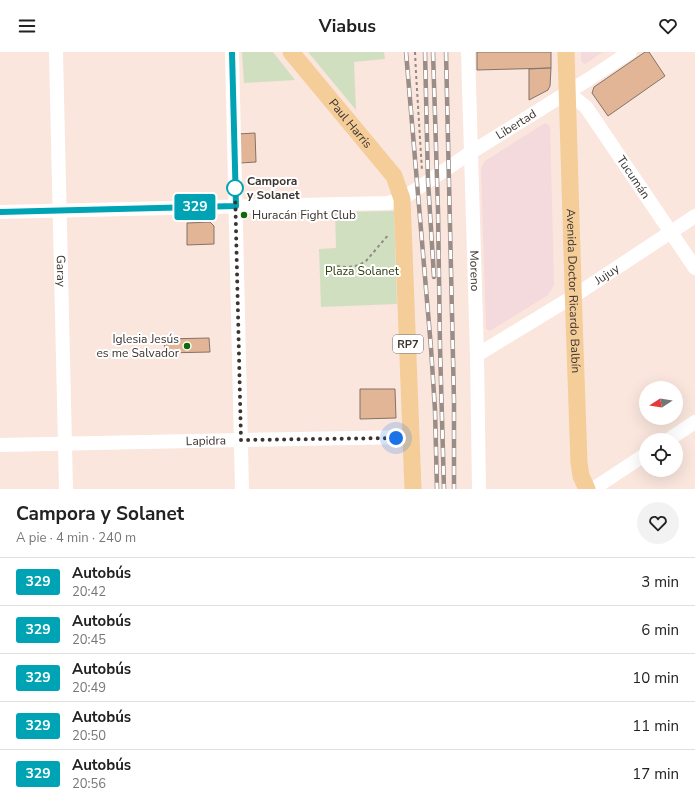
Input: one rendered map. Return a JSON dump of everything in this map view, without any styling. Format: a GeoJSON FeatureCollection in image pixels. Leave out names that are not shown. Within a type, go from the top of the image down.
{"type":"FeatureCollection","features":[{"type":"Feature","properties":{"kind":"main road","name":"Paul Harris"},"geometry":{"type":"LineString","coordinates":[[291,52],[394,176],[402,199]]}},
{"type":"Feature","properties":{"kind":"main road","name":"Avenida Doctor Ricardo Balbín"},"geometry":{"type":"LineString","coordinates":[[566,52],[579,463],[581,476],[587,489]]}},
{"type":"Feature","properties":{"kind":"main road","name":"RP7"},"geometry":{"type":"LineString","coordinates":[[402,199],[413,489]]}},
{"type":"Feature","properties":{"kind":"street","name":"Garay"},"geometry":{"type":"LineString","coordinates":[[56,52],[66,489]]}},
{"type":"Feature","properties":{"kind":"street"},"geometry":{"type":"LineString","coordinates":[[232,52],[242,489]]}},
{"type":"Feature","properties":{"kind":"street","name":"Moreno"},"geometry":{"type":"LineString","coordinates":[[468,52],[477,355],[479,489]]}},
{"type":"Feature","properties":{"kind":"street","name":"Libertad"},"geometry":{"type":"LineString","coordinates":[[402,199],[470,153],[630,52]]}},
{"type":"Feature","properties":{"kind":"street","name":"Tucumán"},"geometry":{"type":"LineString","coordinates":[[567,92],[586,107],[695,268]]}},
{"type":"Feature","properties":{"kind":"street"},"geometry":{"type":"LineString","coordinates":[[0,212],[388,203],[402,199]]}},
{"type":"Feature","properties":{"kind":"street","name":"Jujuy"},"geometry":{"type":"LineString","coordinates":[[477,355],[574,296],[695,216]]}},
{"type":"Feature","properties":{"kind":"street"},"geometry":{"type":"LineString","coordinates":[[678,433],[695,422]]}},
{"type":"Feature","properties":{"kind":"street","name":"Lapidra"},"geometry":{"type":"LineString","coordinates":[[0,445],[411,437]]}},
{"type":"Feature","properties":{"kind":"street"},"geometry":{"type":"LineString","coordinates":[[593,489],[639,459]]}},
{"type":"Feature","properties":{"kind":"path"},"geometry":{"type":"LineString","coordinates":[[415,52],[423,184]]}},
{"type":"Feature","properties":{"kind":"path"},"geometry":{"type":"LineString","coordinates":[[337,266],[351,267],[362,264],[389,234]]}},
{"type":"Feature","properties":{"kind":"shaded area"},"geometry":{"type":"Polygon","coordinates":[[[581,52],[603,52],[585,64],[581,61],[581,52]]]}},
{"type":"Feature","properties":{"kind":"shaded area"},"geometry":{"type":"Polygon","coordinates":[[[545,123],[550,126],[554,285],[548,295],[490,331],[486,329],[481,168],[485,161],[545,123]]]}},
{"type":"Feature","properties":{"kind":"green space"},"geometry":{"type":"Polygon","coordinates":[[[242,52],[273,52],[295,80],[244,83],[242,52]]]}},
{"type":"Feature","properties":{"kind":"green space"},"geometry":{"type":"Polygon","coordinates":[[[308,52],[384,52],[385,59],[354,62],[356,110],[308,52]]]}},
{"type":"Feature","properties":{"kind":"green space","name":"Plaza Solanet"},"geometry":{"type":"Polygon","coordinates":[[[394,211],[397,304],[321,307],[319,249],[336,248],[335,212],[394,211]]]}},
{"type":"Feature","properties":{"kind":"building"},"geometry":{"type":"Polygon","coordinates":[[[477,52],[551,52],[551,68],[477,70],[477,52]]]}},
{"type":"Feature","properties":{"kind":"building"},"geometry":{"type":"Polygon","coordinates":[[[645,52],[649,52],[665,76],[608,116],[592,93],[594,87],[645,52]]]}},
{"type":"Feature","properties":{"kind":"building"},"geometry":{"type":"Polygon","coordinates":[[[551,68],[550,86],[548,90],[529,100],[529,69],[551,68]]]}},
{"type":"Feature","properties":{"kind":"building"},"geometry":{"type":"Polygon","coordinates":[[[255,133],[256,162],[240,163],[238,134],[255,133]]]}},
{"type":"Feature","properties":{"kind":"building"},"geometry":{"type":"Polygon","coordinates":[[[210,222],[214,226],[214,244],[187,245],[187,223],[210,222]]]}},
{"type":"Feature","properties":{"kind":"building","name":"Iglesia Jesús es me Salvador"},"geometry":{"type":"Polygon","coordinates":[[[209,338],[210,352],[165,353],[164,339],[209,338]]]}},
{"type":"Feature","properties":{"kind":"building"},"geometry":{"type":"Polygon","coordinates":[[[360,389],[395,389],[396,418],[360,419],[360,389]]]}},
{"type":"Feature","properties":{"kind":"railway"},"geometry":{"type":"LineString","coordinates":[[406,52],[431,348],[435,410],[437,489]]}},
{"type":"Feature","properties":{"kind":"railway"},"geometry":{"type":"LineString","coordinates":[[425,52],[428,181],[434,277]]}},
{"type":"Feature","properties":{"kind":"railway"},"geometry":{"type":"LineString","coordinates":[[433,52],[444,489]]}},
{"type":"Feature","properties":{"kind":"railway"},"geometry":{"type":"LineString","coordinates":[[446,52],[454,401],[454,489]]}},
{"type":"Feature","properties":{"kind":"bus line","name":"329"},"geometry":{"type":"LineString","coordinates":[[0,212],[236,206],[232,52]]}},
{"type":"Feature","properties":{"kind":"place","name":"Campora y Solanet"},"geometry":{"type":"Point","coordinates":[235,188]}},
{"type":"Feature","properties":{"kind":"place","name":"Huracán Fight Club"},"geometry":{"type":"Point","coordinates":[244,215]}},
{"type":"Feature","properties":{"kind":"place","name":"Iglesia Jesús es me Salvador"},"geometry":{"type":"Point","coordinates":[187,346]}},
{"type":"Feature","properties":{"kind":"route"},"geometry":{"type":"LineString","coordinates":[[235,188],[241,440],[396,438]]}}]}
